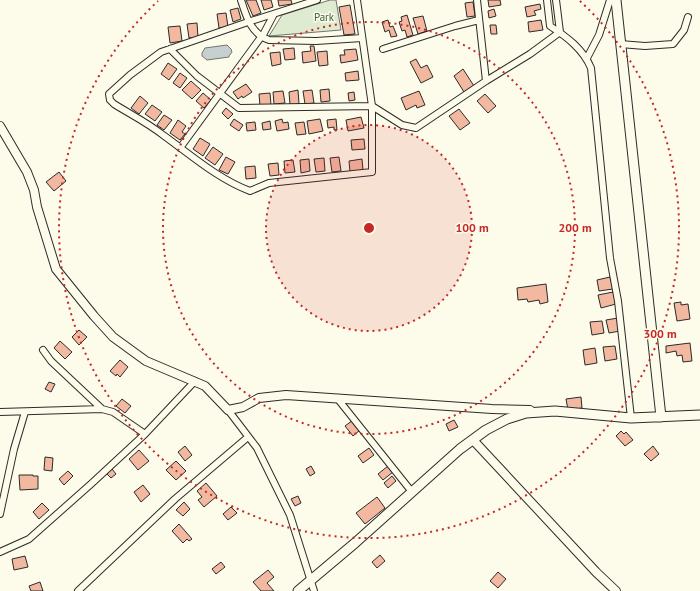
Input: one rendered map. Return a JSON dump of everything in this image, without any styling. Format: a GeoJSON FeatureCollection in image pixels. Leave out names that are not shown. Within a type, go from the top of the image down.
{"type":"FeatureCollection","features":[{"type":"Feature","properties":{"kind":"main road"},"geometry":{"type":"LineString","coordinates":[[616,0],[660,417]]}},
{"type":"Feature","properties":{"kind":"main road"},"geometry":{"type":"LineString","coordinates":[[298,591],[355,543],[460,449],[486,430],[507,419],[526,413],[555,411],[631,418],[700,415]]}},
{"type":"Feature","properties":{"kind":"street"},"geometry":{"type":"LineString","coordinates":[[241,0],[248,22],[261,37],[269,40],[316,41],[362,38]]}},
{"type":"Feature","properties":{"kind":"street"},"geometry":{"type":"LineString","coordinates":[[317,0],[161,52],[130,75],[109,94],[110,100],[237,186],[250,191],[269,183],[372,172],[372,106],[357,0]]}},
{"type":"Feature","properties":{"kind":"street"},"geometry":{"type":"LineString","coordinates":[[477,0],[486,81]]}},
{"type":"Feature","properties":{"kind":"street"},"geometry":{"type":"LineString","coordinates":[[547,0],[550,26],[573,42],[587,58],[591,68],[610,258],[618,301],[631,418]]}},
{"type":"Feature","properties":{"kind":"street"},"geometry":{"type":"LineString","coordinates":[[556,0],[560,32]]}},
{"type":"Feature","properties":{"kind":"street"},"geometry":{"type":"LineString","coordinates":[[587,58],[599,35],[610,0]]}},
{"type":"Feature","properties":{"kind":"street"},"geometry":{"type":"LineString","coordinates":[[180,148],[261,37],[274,14]]}},
{"type":"Feature","properties":{"kind":"street"},"geometry":{"type":"LineString","coordinates":[[620,44],[645,46],[673,44],[684,30],[688,18]]}},
{"type":"Feature","properties":{"kind":"street"},"geometry":{"type":"LineString","coordinates":[[383,49],[479,20]]}},
{"type":"Feature","properties":{"kind":"street"},"geometry":{"type":"LineString","coordinates":[[170,49],[197,76],[239,108],[372,106],[402,125],[416,128],[486,81],[530,54],[560,32]]}},
{"type":"Feature","properties":{"kind":"street"},"geometry":{"type":"LineString","coordinates":[[0,126],[28,172],[56,269],[94,316],[113,336],[146,361],[205,386],[228,410],[257,448],[290,515],[314,591]]}},
{"type":"Feature","properties":{"kind":"street"},"geometry":{"type":"LineString","coordinates":[[43,350],[51,362],[102,409]]}},
{"type":"Feature","properties":{"kind":"street"},"geometry":{"type":"LineString","coordinates":[[0,552],[29,539],[145,434],[195,381]]}},
{"type":"Feature","properties":{"kind":"street"},"geometry":{"type":"LineString","coordinates":[[228,410],[243,407],[258,398],[286,396],[337,398],[492,409],[555,411]]}},
{"type":"Feature","properties":{"kind":"street"},"geometry":{"type":"LineString","coordinates":[[337,398],[412,492]]}},
{"type":"Feature","properties":{"kind":"street"},"geometry":{"type":"LineString","coordinates":[[0,412],[102,409],[113,412],[145,434]]}},
{"type":"Feature","properties":{"kind":"street"},"geometry":{"type":"LineString","coordinates":[[0,514],[14,449],[25,412]]}},
{"type":"Feature","properties":{"kind":"street"},"geometry":{"type":"LineString","coordinates":[[78,591],[175,499],[248,437]]}},
{"type":"Feature","properties":{"kind":"street"},"geometry":{"type":"LineString","coordinates":[[473,440],[596,572],[616,591]]}},
{"type":"Feature","properties":{"kind":"green space","name":"Park"},"geometry":{"type":"Polygon","coordinates":[[[330,0],[336,0],[341,30],[269,36],[282,15],[330,0]]]}},
{"type":"Feature","properties":{"kind":"shaded area"},"geometry":{"type":"Polygon","coordinates":[[[227,45],[232,52],[229,57],[207,60],[202,56],[205,48],[227,45]]]}},
{"type":"Feature","properties":{"kind":"building"},"geometry":{"type":"Polygon","coordinates":[[[246,0],[256,0],[261,13],[253,16],[246,0]]]}},
{"type":"Feature","properties":{"kind":"building"},"geometry":{"type":"Polygon","coordinates":[[[261,0],[271,0],[273,7],[264,10],[261,0]]]}},
{"type":"Feature","properties":{"kind":"building"},"geometry":{"type":"Polygon","coordinates":[[[278,0],[291,0],[292,4],[279,6],[278,0]]]}},
{"type":"Feature","properties":{"kind":"building"},"geometry":{"type":"Polygon","coordinates":[[[488,0],[500,0],[501,5],[489,7],[488,0]]]}},
{"type":"Feature","properties":{"kind":"building"},"geometry":{"type":"Polygon","coordinates":[[[473,2],[475,16],[467,17],[465,3],[473,2]]]}},
{"type":"Feature","properties":{"kind":"building"},"geometry":{"type":"Polygon","coordinates":[[[540,4],[541,9],[534,11],[536,15],[527,17],[525,7],[540,4]]]}},
{"type":"Feature","properties":{"kind":"building"},"geometry":{"type":"Polygon","coordinates":[[[350,5],[355,34],[344,35],[339,7],[350,5]]]}},
{"type":"Feature","properties":{"kind":"building"},"geometry":{"type":"Polygon","coordinates":[[[238,8],[241,19],[233,22],[230,10],[238,8]]]}},
{"type":"Feature","properties":{"kind":"building"},"geometry":{"type":"Polygon","coordinates":[[[494,9],[496,16],[489,18],[488,11],[494,9]]]}},
{"type":"Feature","properties":{"kind":"building"},"geometry":{"type":"Polygon","coordinates":[[[226,13],[228,27],[219,28],[217,14],[226,13]]]}},
{"type":"Feature","properties":{"kind":"building"},"geometry":{"type":"Polygon","coordinates":[[[407,15],[413,35],[407,37],[405,30],[402,31],[399,22],[402,21],[401,17],[407,15]]]}},
{"type":"Feature","properties":{"kind":"building"},"geometry":{"type":"Polygon","coordinates":[[[423,16],[427,31],[418,34],[413,18],[423,16]]]}},
{"type":"Feature","properties":{"kind":"building"},"geometry":{"type":"Polygon","coordinates":[[[388,20],[390,27],[393,26],[397,36],[391,37],[389,30],[385,32],[382,22],[388,20]]]}},
{"type":"Feature","properties":{"kind":"building"},"geometry":{"type":"Polygon","coordinates":[[[541,20],[543,30],[529,32],[528,22],[541,20]]]}},
{"type":"Feature","properties":{"kind":"building"},"geometry":{"type":"Polygon","coordinates":[[[197,23],[198,37],[189,38],[187,24],[197,23]]]}},
{"type":"Feature","properties":{"kind":"building"},"geometry":{"type":"Polygon","coordinates":[[[490,25],[496,25],[497,34],[491,34],[490,25]]]}},
{"type":"Feature","properties":{"kind":"building"},"geometry":{"type":"Polygon","coordinates":[[[180,26],[182,41],[170,43],[168,27],[180,26]]]}},
{"type":"Feature","properties":{"kind":"building"},"geometry":{"type":"Polygon","coordinates":[[[310,46],[314,46],[316,61],[303,63],[302,52],[311,51],[310,46]]]}},
{"type":"Feature","properties":{"kind":"building"},"geometry":{"type":"Polygon","coordinates":[[[294,48],[295,59],[285,60],[283,49],[294,48]]]}},
{"type":"Feature","properties":{"kind":"building"},"geometry":{"type":"Polygon","coordinates":[[[356,49],[358,60],[341,63],[340,55],[345,55],[344,50],[356,49]]]}},
{"type":"Feature","properties":{"kind":"building"},"geometry":{"type":"Polygon","coordinates":[[[327,51],[328,65],[319,66],[317,52],[327,51]]]}},
{"type":"Feature","properties":{"kind":"building"},"geometry":{"type":"Polygon","coordinates":[[[280,52],[281,64],[272,66],[270,53],[280,52]]]}},
{"type":"Feature","properties":{"kind":"building"},"geometry":{"type":"Polygon","coordinates":[[[416,59],[421,68],[427,65],[433,77],[421,83],[410,62],[416,59]]]}},
{"type":"Feature","properties":{"kind":"building"},"geometry":{"type":"Polygon","coordinates":[[[168,63],[177,69],[169,80],[161,74],[168,63]]]}},
{"type":"Feature","properties":{"kind":"building"},"geometry":{"type":"Polygon","coordinates":[[[463,69],[474,86],[464,92],[454,76],[463,69]]]}},
{"type":"Feature","properties":{"kind":"building"},"geometry":{"type":"Polygon","coordinates":[[[358,71],[359,80],[346,81],[345,73],[358,71]]]}},
{"type":"Feature","properties":{"kind":"building"},"geometry":{"type":"Polygon","coordinates":[[[180,73],[187,78],[180,88],[173,83],[180,73]]]}},
{"type":"Feature","properties":{"kind":"building"},"geometry":{"type":"Polygon","coordinates":[[[191,81],[201,90],[192,99],[182,90],[191,81]]]}},
{"type":"Feature","properties":{"kind":"building"},"geometry":{"type":"Polygon","coordinates":[[[246,84],[252,92],[243,98],[242,96],[238,99],[233,92],[246,84]]]}},
{"type":"Feature","properties":{"kind":"building"},"geometry":{"type":"Polygon","coordinates":[[[329,89],[330,101],[321,102],[320,90],[329,89]]]}},
{"type":"Feature","properties":{"kind":"building"},"geometry":{"type":"Polygon","coordinates":[[[298,90],[299,104],[290,105],[289,92],[298,90]]]}},
{"type":"Feature","properties":{"kind":"building"},"geometry":{"type":"Polygon","coordinates":[[[312,90],[314,103],[305,104],[303,91],[312,90]]]}},
{"type":"Feature","properties":{"kind":"building"},"geometry":{"type":"Polygon","coordinates":[[[283,91],[285,103],[274,104],[273,92],[283,91]]]}},
{"type":"Feature","properties":{"kind":"building"},"geometry":{"type":"Polygon","coordinates":[[[419,91],[425,105],[417,108],[416,105],[406,110],[401,98],[419,91]]]}},
{"type":"Feature","properties":{"kind":"building"},"geometry":{"type":"Polygon","coordinates":[[[354,92],[355,100],[349,101],[348,93],[354,92]]]}},
{"type":"Feature","properties":{"kind":"building"},"geometry":{"type":"Polygon","coordinates":[[[203,93],[211,100],[204,108],[196,101],[203,93]]]}},
{"type":"Feature","properties":{"kind":"building"},"geometry":{"type":"Polygon","coordinates":[[[270,93],[271,105],[260,106],[259,94],[270,93]]]}},
{"type":"Feature","properties":{"kind":"building"},"geometry":{"type":"Polygon","coordinates":[[[485,94],[496,106],[488,113],[477,101],[485,94]]]}},
{"type":"Feature","properties":{"kind":"building"},"geometry":{"type":"Polygon","coordinates":[[[140,96],[148,103],[139,114],[131,108],[140,96]]]}},
{"type":"Feature","properties":{"kind":"building"},"geometry":{"type":"Polygon","coordinates":[[[152,105],[162,112],[155,121],[145,114],[152,105]]]}},
{"type":"Feature","properties":{"kind":"building"},"geometry":{"type":"Polygon","coordinates":[[[226,108],[233,114],[228,119],[222,113],[226,108]]]}},
{"type":"Feature","properties":{"kind":"building"},"geometry":{"type":"Polygon","coordinates":[[[459,109],[470,123],[460,130],[449,116],[459,109]]]}},
{"type":"Feature","properties":{"kind":"building"},"geometry":{"type":"Polygon","coordinates":[[[164,115],[172,120],[164,130],[157,125],[164,115]]]}},
{"type":"Feature","properties":{"kind":"building"},"geometry":{"type":"Polygon","coordinates":[[[361,117],[364,128],[348,131],[346,120],[361,117]]]}},
{"type":"Feature","properties":{"kind":"building"},"geometry":{"type":"Polygon","coordinates":[[[234,119],[243,125],[239,131],[230,125],[234,119]]]}},
{"type":"Feature","properties":{"kind":"building"},"geometry":{"type":"Polygon","coordinates":[[[282,119],[283,123],[288,122],[289,129],[277,131],[275,121],[282,119]]]}},
{"type":"Feature","properties":{"kind":"building"},"geometry":{"type":"Polygon","coordinates":[[[320,119],[323,131],[309,134],[307,121],[320,119]]]}},
{"type":"Feature","properties":{"kind":"building"},"geometry":{"type":"Polygon","coordinates":[[[336,119],[337,130],[334,130],[334,127],[328,128],[327,120],[336,119]]]}},
{"type":"Feature","properties":{"kind":"building"},"geometry":{"type":"Polygon","coordinates":[[[178,120],[186,126],[182,132],[185,134],[180,140],[170,133],[178,120]]]}},
{"type":"Feature","properties":{"kind":"building"},"geometry":{"type":"Polygon","coordinates":[[[270,121],[271,129],[263,130],[262,123],[270,121]]]}},
{"type":"Feature","properties":{"kind":"building"},"geometry":{"type":"Polygon","coordinates":[[[255,122],[256,130],[247,131],[246,123],[255,122]]]}},
{"type":"Feature","properties":{"kind":"building"},"geometry":{"type":"Polygon","coordinates":[[[304,122],[306,134],[297,135],[295,123],[304,122]]]}},
{"type":"Feature","properties":{"kind":"building"},"geometry":{"type":"Polygon","coordinates":[[[200,138],[210,144],[203,156],[193,149],[200,138]]]}},
{"type":"Feature","properties":{"kind":"building"},"geometry":{"type":"Polygon","coordinates":[[[364,139],[365,149],[352,150],[351,140],[364,139]]]}},
{"type":"Feature","properties":{"kind":"building"},"geometry":{"type":"Polygon","coordinates":[[[213,147],[223,154],[215,165],[205,158],[213,147]]]}},
{"type":"Feature","properties":{"kind":"building"},"geometry":{"type":"Polygon","coordinates":[[[226,157],[235,162],[228,174],[219,170],[226,157]]]}},
{"type":"Feature","properties":{"kind":"building"},"geometry":{"type":"Polygon","coordinates":[[[339,157],[341,171],[332,172],[330,158],[339,157]]]}},
{"type":"Feature","properties":{"kind":"building"},"geometry":{"type":"Polygon","coordinates":[[[324,158],[325,171],[316,172],[314,159],[324,158]]]}},
{"type":"Feature","properties":{"kind":"building"},"geometry":{"type":"Polygon","coordinates":[[[309,159],[310,171],[301,173],[300,160],[309,159]]]}},
{"type":"Feature","properties":{"kind":"building"},"geometry":{"type":"Polygon","coordinates":[[[362,159],[363,170],[350,172],[349,161],[362,159]]]}},
{"type":"Feature","properties":{"kind":"building"},"geometry":{"type":"Polygon","coordinates":[[[293,160],[295,172],[285,173],[284,161],[293,160]]]}},
{"type":"Feature","properties":{"kind":"building"},"geometry":{"type":"Polygon","coordinates":[[[278,163],[279,175],[270,176],[268,164],[278,163]]]}},
{"type":"Feature","properties":{"kind":"building"},"geometry":{"type":"Polygon","coordinates":[[[255,166],[256,178],[246,179],[245,167],[255,166]]]}},
{"type":"Feature","properties":{"kind":"building"},"geometry":{"type":"Polygon","coordinates":[[[59,172],[66,181],[54,191],[46,182],[59,172]]]}},
{"type":"Feature","properties":{"kind":"building"},"geometry":{"type":"Polygon","coordinates":[[[610,277],[613,289],[599,291],[597,280],[610,277]]]}},
{"type":"Feature","properties":{"kind":"building"},"geometry":{"type":"Polygon","coordinates":[[[546,284],[548,302],[540,304],[539,300],[528,302],[527,299],[518,300],[517,288],[546,284]]]}},
{"type":"Feature","properties":{"kind":"building"},"geometry":{"type":"Polygon","coordinates":[[[613,292],[616,304],[601,308],[598,295],[613,292]]]}},
{"type":"Feature","properties":{"kind":"building"},"geometry":{"type":"Polygon","coordinates":[[[681,302],[681,305],[688,304],[690,319],[677,321],[674,303],[681,302]]]}},
{"type":"Feature","properties":{"kind":"building"},"geometry":{"type":"Polygon","coordinates":[[[618,318],[620,331],[609,333],[606,320],[618,318]]]}},
{"type":"Feature","properties":{"kind":"building"},"geometry":{"type":"Polygon","coordinates":[[[602,321],[604,333],[592,335],[590,322],[602,321]]]}},
{"type":"Feature","properties":{"kind":"building"},"geometry":{"type":"Polygon","coordinates":[[[79,330],[87,337],[79,345],[72,337],[79,330]]]}},
{"type":"Feature","properties":{"kind":"building"},"geometry":{"type":"Polygon","coordinates":[[[60,341],[72,352],[65,359],[54,348],[60,341]]]}},
{"type":"Feature","properties":{"kind":"building"},"geometry":{"type":"Polygon","coordinates":[[[690,343],[692,361],[683,362],[682,355],[677,356],[676,351],[666,353],[666,346],[690,343]]]}},
{"type":"Feature","properties":{"kind":"building"},"geometry":{"type":"Polygon","coordinates":[[[615,346],[617,359],[605,361],[603,347],[615,346]]]}},
{"type":"Feature","properties":{"kind":"building"},"geometry":{"type":"Polygon","coordinates":[[[595,348],[597,363],[585,365],[583,350],[595,348]]]}},
{"type":"Feature","properties":{"kind":"building"},"geometry":{"type":"Polygon","coordinates":[[[120,360],[128,367],[120,377],[117,374],[116,376],[110,371],[120,360]]]}},
{"type":"Feature","properties":{"kind":"building"},"geometry":{"type":"Polygon","coordinates":[[[49,382],[55,384],[51,392],[45,389],[49,382]]]}},
{"type":"Feature","properties":{"kind":"building"},"geometry":{"type":"Polygon","coordinates":[[[581,397],[582,408],[568,410],[566,399],[581,397]]]}},
{"type":"Feature","properties":{"kind":"building"},"geometry":{"type":"Polygon","coordinates":[[[122,399],[131,406],[125,413],[116,406],[122,399]]]}},
{"type":"Feature","properties":{"kind":"building"},"geometry":{"type":"Polygon","coordinates":[[[353,420],[360,430],[353,436],[345,426],[353,420]]]}},
{"type":"Feature","properties":{"kind":"building"},"geometry":{"type":"Polygon","coordinates":[[[454,420],[458,427],[449,431],[446,424],[454,420]]]}},
{"type":"Feature","properties":{"kind":"building"},"geometry":{"type":"Polygon","coordinates":[[[621,431],[624,434],[626,432],[633,440],[625,446],[616,436],[621,431]]]}},
{"type":"Feature","properties":{"kind":"building"},"geometry":{"type":"Polygon","coordinates":[[[185,446],[192,455],[185,461],[178,452],[185,446]]]}},
{"type":"Feature","properties":{"kind":"building"},"geometry":{"type":"Polygon","coordinates":[[[653,446],[659,454],[651,461],[644,454],[653,446]]]}},
{"type":"Feature","properties":{"kind":"building"},"geometry":{"type":"Polygon","coordinates":[[[369,448],[374,455],[363,463],[358,456],[369,448]]]}},
{"type":"Feature","properties":{"kind":"building"},"geometry":{"type":"Polygon","coordinates":[[[139,450],[149,461],[138,470],[129,459],[139,450]]]}},
{"type":"Feature","properties":{"kind":"building"},"geometry":{"type":"Polygon","coordinates":[[[45,457],[53,458],[52,471],[44,470],[45,457]]]}},
{"type":"Feature","properties":{"kind":"building"},"geometry":{"type":"Polygon","coordinates":[[[176,461],[186,471],[176,480],[166,470],[176,461]]]}},
{"type":"Feature","properties":{"kind":"building"},"geometry":{"type":"Polygon","coordinates":[[[311,466],[315,473],[310,476],[306,469],[311,466]]]}},
{"type":"Feature","properties":{"kind":"building"},"geometry":{"type":"Polygon","coordinates":[[[388,466],[393,472],[383,480],[378,474],[388,466]]]}},
{"type":"Feature","properties":{"kind":"building"},"geometry":{"type":"Polygon","coordinates":[[[112,469],[116,474],[111,478],[107,474],[112,469]]]}},
{"type":"Feature","properties":{"kind":"building"},"geometry":{"type":"Polygon","coordinates":[[[68,471],[73,476],[64,485],[59,479],[68,471]]]}},
{"type":"Feature","properties":{"kind":"building"},"geometry":{"type":"Polygon","coordinates":[[[19,475],[38,476],[38,489],[20,490],[19,475]]]}},
{"type":"Feature","properties":{"kind":"building"},"geometry":{"type":"Polygon","coordinates":[[[392,476],[396,481],[388,488],[384,483],[392,476]]]}},
{"type":"Feature","properties":{"kind":"building"},"geometry":{"type":"Polygon","coordinates":[[[206,483],[217,496],[204,507],[198,500],[202,497],[197,491],[206,483]]]}},
{"type":"Feature","properties":{"kind":"building"},"geometry":{"type":"Polygon","coordinates":[[[143,485],[150,494],[141,502],[134,492],[143,485]]]}},
{"type":"Feature","properties":{"kind":"building"},"geometry":{"type":"Polygon","coordinates":[[[298,496],[301,503],[295,506],[291,499],[298,496]]]}},
{"type":"Feature","properties":{"kind":"building"},"geometry":{"type":"Polygon","coordinates":[[[377,497],[385,508],[365,524],[356,513],[377,497]]]}},
{"type":"Feature","properties":{"kind":"building"},"geometry":{"type":"Polygon","coordinates":[[[184,502],[190,509],[183,516],[176,510],[184,502]]]}},
{"type":"Feature","properties":{"kind":"building"},"geometry":{"type":"Polygon","coordinates":[[[42,503],[49,510],[39,519],[33,512],[42,503]]]}},
{"type":"Feature","properties":{"kind":"building"},"geometry":{"type":"Polygon","coordinates":[[[231,507],[237,513],[228,520],[223,514],[231,507]]]}},
{"type":"Feature","properties":{"kind":"building"},"geometry":{"type":"Polygon","coordinates":[[[179,524],[192,539],[189,541],[187,539],[183,543],[172,531],[179,524]]]}},
{"type":"Feature","properties":{"kind":"building"},"geometry":{"type":"Polygon","coordinates":[[[380,555],[385,561],[377,568],[372,562],[380,555]]]}},
{"type":"Feature","properties":{"kind":"building"},"geometry":{"type":"Polygon","coordinates":[[[25,556],[28,567],[14,570],[12,559],[25,556]]]}},
{"type":"Feature","properties":{"kind":"building"},"geometry":{"type":"Polygon","coordinates":[[[221,562],[225,567],[216,574],[212,569],[221,562]]]}},
{"type":"Feature","properties":{"kind":"building"},"geometry":{"type":"Polygon","coordinates":[[[268,570],[274,577],[267,583],[274,591],[261,591],[253,582],[268,570]]]}},
{"type":"Feature","properties":{"kind":"building"},"geometry":{"type":"Polygon","coordinates":[[[498,572],[506,579],[498,588],[490,581],[498,572]]]}},
{"type":"Feature","properties":{"kind":"building"},"geometry":{"type":"Polygon","coordinates":[[[40,582],[43,591],[31,591],[29,586],[40,582]]]}}]}
